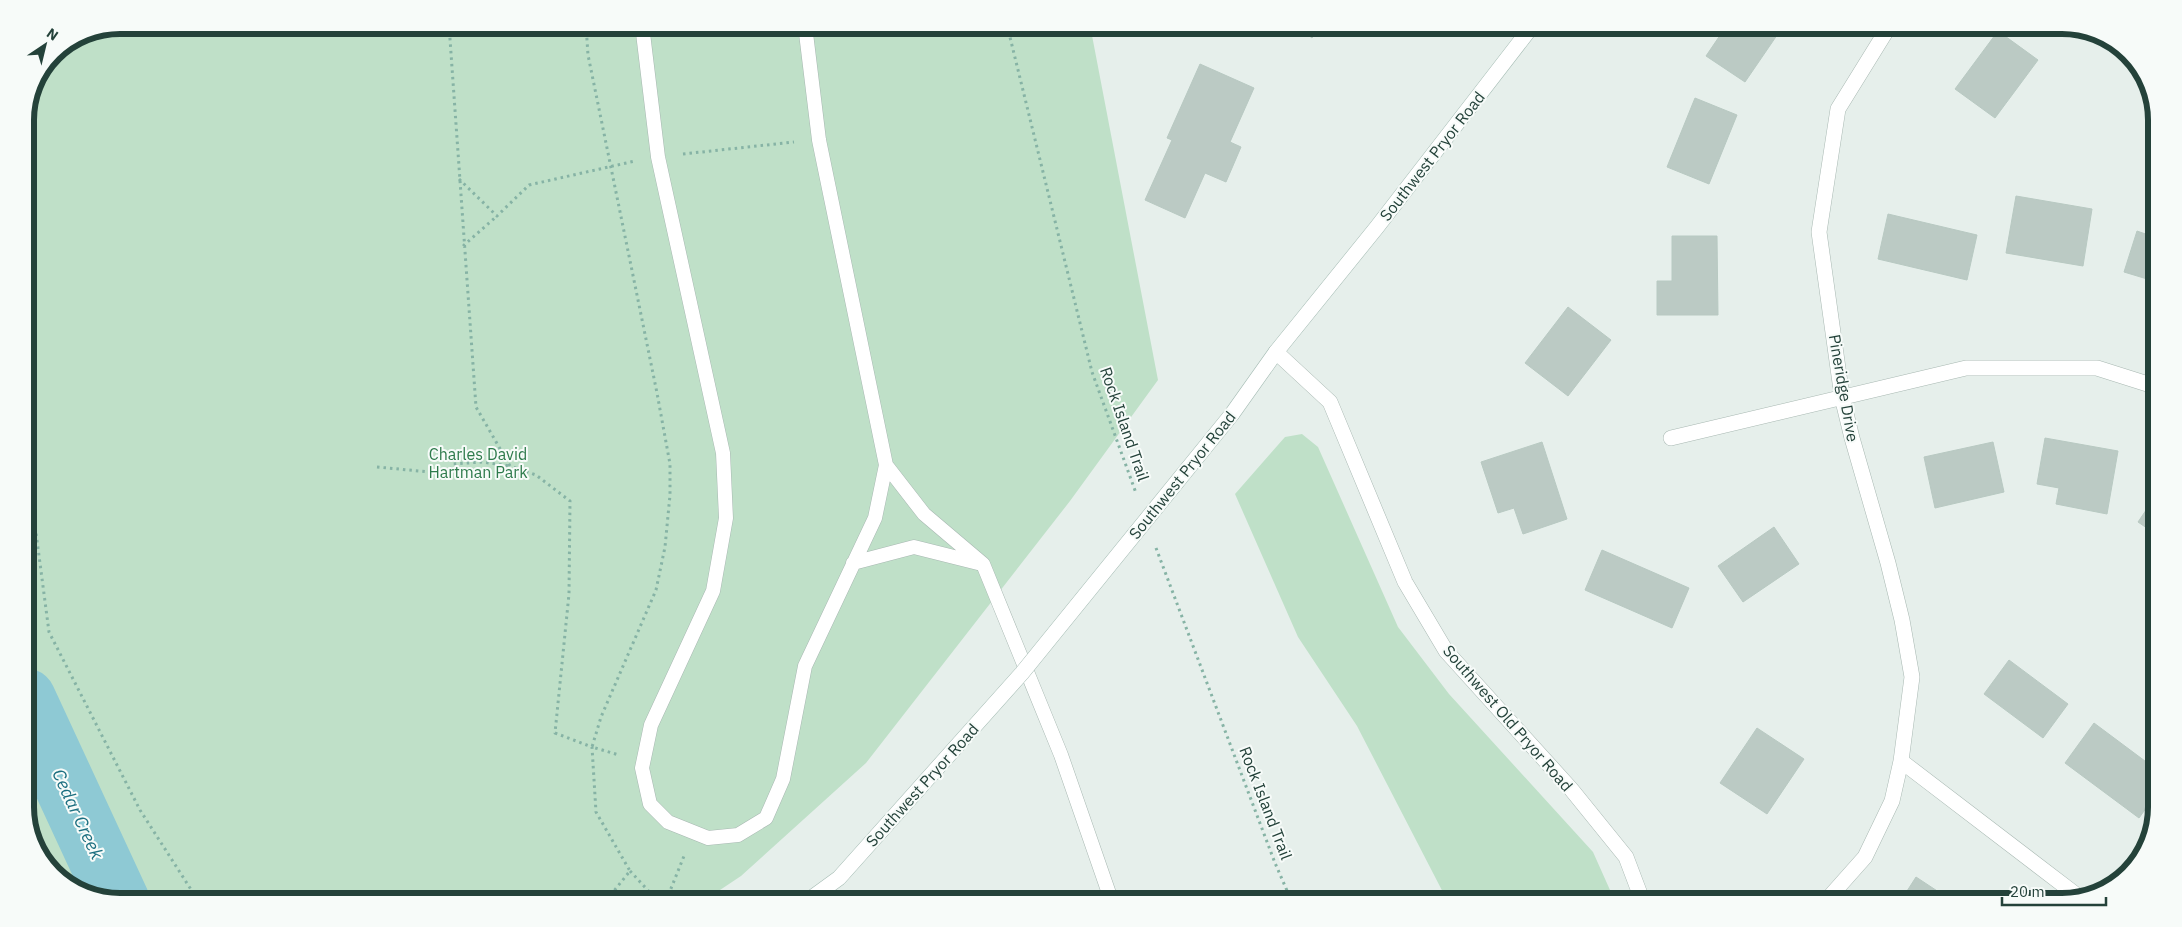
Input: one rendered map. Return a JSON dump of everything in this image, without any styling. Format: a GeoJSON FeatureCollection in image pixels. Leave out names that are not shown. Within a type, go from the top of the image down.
{"type":"FeatureCollection","features":[{"type":"Feature","properties":{"kind":"street","name":"Southwest Pryor Road"},"geometry":{"type":"LineString","coordinates":[[818,893],[839,878],[1022,673],[1232,414],[1276,352],[1377,227],[1526,34]]}},
{"type":"Feature","properties":{"kind":"street","name":"Pineridge Drive"},"geometry":{"type":"LineString","coordinates":[[1834,893],[1865,857],[1892,801],[1901,761],[1912,677],[1893,582],[1842,397],[1819,232],[1838,109],[1884,34]]}},
{"type":"Feature","properties":{"kind":"street","name":"Southwest Old Pryor Road"},"geometry":{"type":"LineString","coordinates":[[1276,352],[1330,402],[1405,582],[1446,650],[1571,789],[1626,857],[1640,893]]}},
{"type":"Feature","properties":{"kind":"street"},"geometry":{"type":"LineString","coordinates":[[1672,438],[1966,368],[2097,368],[2148,384]]}},
{"type":"Feature","properties":{"kind":"street"},"geometry":{"type":"LineString","coordinates":[[1901,761],[2074,893]]}},
{"type":"Feature","properties":{"kind":"lane"},"geometry":{"type":"LineString","coordinates":[[643,34],[658,157],[724,462],[726,518],[713,591],[651,725],[642,768],[650,804],[668,822],[708,838],[738,835],[766,818],[783,779],[805,666],[875,518],[886,465],[819,140],[806,34]]}},
{"type":"Feature","properties":{"kind":"lane"},"geometry":{"type":"LineString","coordinates":[[886,465],[924,514],[983,564],[1061,755],[1109,893]]}},
{"type":"Feature","properties":{"kind":"lane"},"geometry":{"type":"LineString","coordinates":[[853,563],[914,547],[983,564]]}},
{"type":"Feature","properties":{"kind":"path"},"geometry":{"type":"LineString","coordinates":[[450,34],[476,406],[510,466]]}},
{"type":"Feature","properties":{"kind":"path"},"geometry":{"type":"LineString","coordinates":[[587,34],[588,55],[670,464],[670,495],[665,547],[656,590],[605,708],[592,746],[596,812],[630,871],[650,893]]}},
{"type":"Feature","properties":{"kind":"path","name":"Rock Island Trail"},"geometry":{"type":"LineString","coordinates":[[1009,34],[1092,372],[1138,498]]}},
{"type":"Feature","properties":{"kind":"path"},"geometry":{"type":"LineString","coordinates":[[464,246],[529,185],[658,157],[819,140]]}},
{"type":"Feature","properties":{"kind":"path"},"geometry":{"type":"LineString","coordinates":[[459,179],[497,216]]}},
{"type":"Feature","properties":{"kind":"path"},"geometry":{"type":"LineString","coordinates":[[377,467],[450,474],[453,464],[482,462],[510,466],[536,475],[570,501],[569,594],[555,733],[592,746]]}},
{"type":"Feature","properties":{"kind":"path"},"geometry":{"type":"LineString","coordinates":[[34,517],[49,632],[140,810],[193,893]]}},
{"type":"Feature","properties":{"kind":"path","name":"Rock Island Trail"},"geometry":{"type":"LineString","coordinates":[[1155,545],[1288,893]]}},
{"type":"Feature","properties":{"kind":"path"},"geometry":{"type":"LineString","coordinates":[[670,893],[693,832]]}},
{"type":"Feature","properties":{"kind":"path"},"geometry":{"type":"LineString","coordinates":[[612,893],[630,871]]}},
{"type":"Feature","properties":{"kind":"green space","name":"Charles David Hartman Park"},"geometry":{"type":"Polygon","coordinates":[[[120,34],[1092,34],[1158,380],[1070,501],[866,763],[741,876],[716,893],[120,893],[103,892],[87,887],[63,872],[48,855],[38,835],[34,813],[34,114],[37,97],[50,70],[70,70],[70,50],[87,40],[103,35],[120,34]]]}},
{"type":"Feature","properties":{"kind":"green space"},"geometry":{"type":"Polygon","coordinates":[[[1302,434],[1318,447],[1398,627],[1449,694],[1593,852],[1611,893],[1443,893],[1357,726],[1298,637],[1235,494],[1285,437],[1302,434]]]}},
{"type":"Feature","properties":{"kind":"building"},"geometry":{"type":"Polygon","coordinates":[[[1307,34],[1315,34],[1312,38],[1307,34]]]}},
{"type":"Feature","properties":{"kind":"building"},"geometry":{"type":"Polygon","coordinates":[[[1721,34],[1778,34],[1745,82],[1706,56],[1721,34]]]}},
{"type":"Feature","properties":{"kind":"building"},"geometry":{"type":"Polygon","coordinates":[[[1996,34],[2002,34],[2038,60],[1995,118],[1955,89],[1996,34]]]}},
{"type":"Feature","properties":{"kind":"building"},"geometry":{"type":"Polygon","coordinates":[[[1200,64],[1254,88],[1230,142],[1241,147],[1226,182],[1205,173],[1185,218],[1145,200],[1172,140],[1167,138],[1200,64]]]}},
{"type":"Feature","properties":{"kind":"building"},"geometry":{"type":"Polygon","coordinates":[[[1695,98],[1737,115],[1709,184],[1667,167],[1695,98]]]}},
{"type":"Feature","properties":{"kind":"building"},"geometry":{"type":"Polygon","coordinates":[[[2016,196],[2092,209],[2083,266],[2006,253],[2016,196]]]}},
{"type":"Feature","properties":{"kind":"building"},"geometry":{"type":"Polygon","coordinates":[[[1888,214],[1977,235],[1967,280],[1878,259],[1888,214]]]}},
{"type":"Feature","properties":{"kind":"building"},"geometry":{"type":"Polygon","coordinates":[[[2137,231],[2148,235],[2148,279],[2124,272],[2137,231]]]}},
{"type":"Feature","properties":{"kind":"building"},"geometry":{"type":"Polygon","coordinates":[[[1672,236],[1717,236],[1718,315],[1657,315],[1657,281],[1672,281],[1672,236]]]}},
{"type":"Feature","properties":{"kind":"building"},"geometry":{"type":"Polygon","coordinates":[[[1568,307],[1611,340],[1568,396],[1525,363],[1568,307]]]}},
{"type":"Feature","properties":{"kind":"building"},"geometry":{"type":"Polygon","coordinates":[[[2045,438],[2118,451],[2107,514],[2056,504],[2059,488],[2037,484],[2045,438]]]}},
{"type":"Feature","properties":{"kind":"building"},"geometry":{"type":"Polygon","coordinates":[[[1542,442],[1567,519],[1523,534],[1514,508],[1498,513],[1481,462],[1542,442]]]}},
{"type":"Feature","properties":{"kind":"building"},"geometry":{"type":"Polygon","coordinates":[[[1993,442],[2004,492],[1935,508],[1924,457],[1993,442]]]}},
{"type":"Feature","properties":{"kind":"building"},"geometry":{"type":"Polygon","coordinates":[[[2148,507],[2148,529],[2138,522],[2148,507]]]}},
{"type":"Feature","properties":{"kind":"building"},"geometry":{"type":"Polygon","coordinates":[[[1774,527],[1799,564],[1743,602],[1718,566],[1774,527]]]}},
{"type":"Feature","properties":{"kind":"building"},"geometry":{"type":"Polygon","coordinates":[[[1602,550],[1689,588],[1672,628],[1585,590],[1602,550]]]}},
{"type":"Feature","properties":{"kind":"building"},"geometry":{"type":"Polygon","coordinates":[[[2009,660],[2068,704],[2043,738],[1984,694],[2009,660]]]}},
{"type":"Feature","properties":{"kind":"building"},"geometry":{"type":"Polygon","coordinates":[[[2094,723],[2148,763],[2148,806],[2139,818],[2065,763],[2094,723]]]}},
{"type":"Feature","properties":{"kind":"building"},"geometry":{"type":"Polygon","coordinates":[[[1757,728],[1804,759],[1767,814],[1720,783],[1757,728]]]}},
{"type":"Feature","properties":{"kind":"building"},"geometry":{"type":"Polygon","coordinates":[[[1916,877],[1940,893],[1906,893],[1916,877]]]}},
{"type":"Feature","properties":{"kind":"waterway","name":"Cedar Creek"},"geometry":{"type":"LineString","coordinates":[[34,718],[115,893]]}}]}
